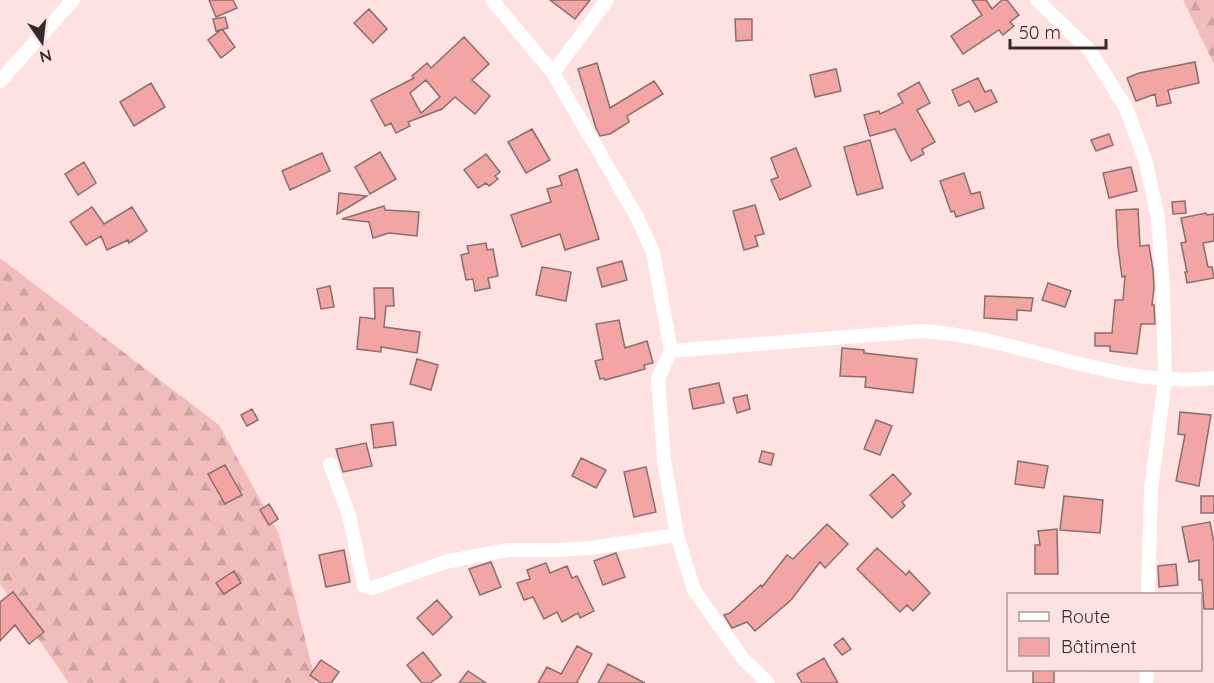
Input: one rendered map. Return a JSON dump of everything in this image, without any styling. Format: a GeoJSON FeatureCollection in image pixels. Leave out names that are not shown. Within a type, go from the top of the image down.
{"type":"FeatureCollection","features":[{"type":"Feature","properties":{"kind":"street"},"geometry":{"type":"LineString","coordinates":[[0,81],[73,0]]}},
{"type":"Feature","properties":{"kind":"street"},"geometry":{"type":"LineString","coordinates":[[492,0],[553,73],[637,217],[653,252],[671,351],[658,378],[663,460],[677,535],[694,590],[743,659],[768,683]]}},
{"type":"Feature","properties":{"kind":"street"},"geometry":{"type":"LineString","coordinates":[[553,73],[607,0]]}},
{"type":"Feature","properties":{"kind":"street"},"geometry":{"type":"LineString","coordinates":[[1037,0],[1090,51],[1126,108],[1145,159],[1158,217],[1165,380],[1151,489],[1148,593]]}},
{"type":"Feature","properties":{"kind":"street"},"geometry":{"type":"LineString","coordinates":[[671,351],[922,331],[950,333],[1104,370],[1165,380],[1214,378]]}},
{"type":"Feature","properties":{"kind":"street"},"geometry":{"type":"LineString","coordinates":[[330,464],[349,515],[364,586],[372,588],[446,562],[508,550],[590,548],[677,535]]}},
{"type":"Feature","properties":{"kind":"green space"},"geometry":{"type":"Polygon","coordinates":[[[1183,0],[1214,0],[1214,64],[1183,0]]]}},
{"type":"Feature","properties":{"kind":"green space"},"geometry":{"type":"Polygon","coordinates":[[[0,258],[219,425],[279,534],[316,683],[69,683],[0,584],[0,258]]]}},
{"type":"Feature","properties":{"kind":"building"},"geometry":{"type":"Polygon","coordinates":[[[209,0],[233,0],[237,8],[216,17],[209,0]]]}},
{"type":"Feature","properties":{"kind":"building"},"geometry":{"type":"Polygon","coordinates":[[[550,0],[590,0],[575,19],[550,0]]]}},
{"type":"Feature","properties":{"kind":"building"},"geometry":{"type":"Polygon","coordinates":[[[972,0],[986,0],[992,9],[1002,0],[1007,0],[1019,15],[1010,22],[1014,26],[1003,35],[999,30],[963,54],[951,36],[982,15],[972,0]]]}},
{"type":"Feature","properties":{"kind":"building"},"geometry":{"type":"Polygon","coordinates":[[[369,9],[387,29],[373,43],[354,23],[369,9]]]}},
{"type":"Feature","properties":{"kind":"building"},"geometry":{"type":"Polygon","coordinates":[[[225,17],[228,28],[216,31],[213,19],[225,17]]]}},
{"type":"Feature","properties":{"kind":"building"},"geometry":{"type":"Polygon","coordinates":[[[735,19],[752,19],[752,40],[736,41],[735,19]]]}},
{"type":"Feature","properties":{"kind":"building"},"geometry":{"type":"Polygon","coordinates":[[[222,29],[235,47],[221,58],[208,40],[222,29]]]}},
{"type":"Feature","properties":{"kind":"building"},"geometry":{"type":"Polygon","coordinates":[[[464,37],[489,64],[472,80],[490,96],[475,114],[455,97],[442,109],[408,122],[410,126],[396,133],[391,123],[385,126],[371,100],[414,78],[412,76],[427,63],[431,68],[464,37]],[[426,80],[410,93],[421,113],[440,97],[426,80]]]}},
{"type":"Feature","properties":{"kind":"building"},"geometry":{"type":"Polygon","coordinates":[[[1195,62],[1199,83],[1168,90],[1171,103],[1157,106],[1155,94],[1136,101],[1127,78],[1139,73],[1195,62]]]}},
{"type":"Feature","properties":{"kind":"building"},"geometry":{"type":"Polygon","coordinates":[[[597,63],[610,108],[654,81],[663,94],[627,116],[629,122],[610,134],[600,136],[578,69],[597,63]]]}},
{"type":"Feature","properties":{"kind":"building"},"geometry":{"type":"Polygon","coordinates":[[[836,69],[841,91],[815,97],[810,75],[836,69]]]}},
{"type":"Feature","properties":{"kind":"building"},"geometry":{"type":"Polygon","coordinates":[[[978,78],[985,92],[991,90],[997,102],[975,112],[969,101],[959,106],[952,90],[978,78]]]}},
{"type":"Feature","properties":{"kind":"building"},"geometry":{"type":"Polygon","coordinates":[[[919,82],[930,103],[917,110],[935,142],[922,149],[924,154],[911,161],[895,129],[870,136],[864,115],[879,111],[880,114],[903,103],[898,94],[919,82]]]}},
{"type":"Feature","properties":{"kind":"building"},"geometry":{"type":"Polygon","coordinates":[[[151,83],[165,107],[134,126],[120,102],[151,83]]]}},
{"type":"Feature","properties":{"kind":"building"},"geometry":{"type":"Polygon","coordinates":[[[532,129],[550,160],[526,173],[508,142],[532,129]]]}},
{"type":"Feature","properties":{"kind":"building"},"geometry":{"type":"Polygon","coordinates":[[[1109,134],[1113,145],[1096,151],[1091,140],[1109,134]]]}},
{"type":"Feature","properties":{"kind":"building"},"geometry":{"type":"Polygon","coordinates":[[[870,140],[883,188],[857,195],[844,147],[870,140]]]}},
{"type":"Feature","properties":{"kind":"building"},"geometry":{"type":"Polygon","coordinates":[[[796,148],[811,186],[780,200],[771,180],[778,177],[771,158],[796,148]]]}},
{"type":"Feature","properties":{"kind":"building"},"geometry":{"type":"Polygon","coordinates":[[[380,152],[396,179],[370,194],[355,167],[380,152]]]}},
{"type":"Feature","properties":{"kind":"building"},"geometry":{"type":"Polygon","coordinates":[[[322,153],[330,171],[290,190],[282,171],[322,153]]]}},
{"type":"Feature","properties":{"kind":"building"},"geometry":{"type":"Polygon","coordinates":[[[486,154],[500,172],[495,176],[498,179],[489,186],[486,183],[478,188],[464,170],[486,154]]]}},
{"type":"Feature","properties":{"kind":"building"},"geometry":{"type":"Polygon","coordinates":[[[84,162],[96,183],[78,195],[65,174],[84,162]]]}},
{"type":"Feature","properties":{"kind":"building"},"geometry":{"type":"Polygon","coordinates":[[[1131,167],[1137,191],[1109,198],[1103,173],[1131,167]]]}},
{"type":"Feature","properties":{"kind":"building"},"geometry":{"type":"Polygon","coordinates":[[[577,169],[599,239],[565,250],[560,234],[522,247],[511,215],[551,202],[547,189],[562,185],[559,176],[577,169]]]}},
{"type":"Feature","properties":{"kind":"building"},"geometry":{"type":"Polygon","coordinates":[[[964,173],[971,194],[980,192],[984,208],[956,217],[954,211],[951,212],[940,181],[964,173]]]}},
{"type":"Feature","properties":{"kind":"building"},"geometry":{"type":"Polygon","coordinates":[[[339,193],[367,196],[337,214],[339,193]]]}},
{"type":"Feature","properties":{"kind":"building"},"geometry":{"type":"Polygon","coordinates":[[[1185,201],[1186,213],[1173,214],[1172,202],[1185,201]]]}},
{"type":"Feature","properties":{"kind":"building"},"geometry":{"type":"Polygon","coordinates":[[[755,205],[764,234],[755,236],[758,246],[744,250],[733,211],[755,205]]]}},
{"type":"Feature","properties":{"kind":"building"},"geometry":{"type":"Polygon","coordinates":[[[384,206],[385,210],[419,212],[417,236],[389,233],[373,238],[369,222],[342,219],[384,206]]]}},
{"type":"Feature","properties":{"kind":"building"},"geometry":{"type":"Polygon","coordinates":[[[92,207],[104,224],[132,207],[147,231],[129,243],[128,240],[107,250],[101,236],[86,245],[70,222],[92,207]]]}},
{"type":"Feature","properties":{"kind":"building"},"geometry":{"type":"Polygon","coordinates":[[[1138,209],[1140,246],[1149,245],[1153,270],[1152,305],[1154,305],[1155,324],[1141,324],[1137,354],[1110,351],[1110,346],[1095,346],[1095,333],[1112,333],[1115,300],[1123,300],[1125,276],[1122,277],[1116,210],[1138,209]]]}},
{"type":"Feature","properties":{"kind":"building"},"geometry":{"type":"Polygon","coordinates":[[[1206,213],[1207,215],[1214,214],[1214,241],[1203,243],[1208,267],[1212,267],[1214,278],[1187,283],[1181,243],[1186,242],[1181,218],[1206,213]]]}},
{"type":"Feature","properties":{"kind":"building"},"geometry":{"type":"Polygon","coordinates":[[[486,243],[487,250],[493,249],[498,276],[488,278],[490,288],[475,291],[473,279],[466,280],[461,255],[469,253],[467,246],[486,243]]]}},
{"type":"Feature","properties":{"kind":"building"},"geometry":{"type":"Polygon","coordinates":[[[622,261],[627,280],[602,287],[597,268],[622,261]]]}},
{"type":"Feature","properties":{"kind":"building"},"geometry":{"type":"Polygon","coordinates":[[[542,267],[571,272],[566,301],[536,295],[542,267]]]}},
{"type":"Feature","properties":{"kind":"building"},"geometry":{"type":"Polygon","coordinates":[[[1048,283],[1071,291],[1065,307],[1042,300],[1048,283]]]}},
{"type":"Feature","properties":{"kind":"building"},"geometry":{"type":"Polygon","coordinates":[[[330,286],[334,307],[321,309],[317,289],[330,286]]]}},
{"type":"Feature","properties":{"kind":"building"},"geometry":{"type":"Polygon","coordinates":[[[374,288],[393,288],[394,306],[386,306],[384,327],[420,332],[417,353],[381,347],[381,352],[357,349],[360,317],[375,319],[374,288]]]}},
{"type":"Feature","properties":{"kind":"building"},"geometry":{"type":"Polygon","coordinates":[[[985,296],[1033,298],[1031,311],[1017,310],[1017,320],[984,318],[985,296]]]}},
{"type":"Feature","properties":{"kind":"building"},"geometry":{"type":"Polygon","coordinates":[[[619,320],[625,348],[647,341],[653,363],[644,365],[645,369],[605,380],[600,379],[595,361],[603,359],[596,324],[619,320]]]}},
{"type":"Feature","properties":{"kind":"building"},"geometry":{"type":"Polygon","coordinates":[[[842,348],[917,359],[913,393],[865,387],[866,377],[840,376],[842,348]]]}},
{"type":"Feature","properties":{"kind":"building"},"geometry":{"type":"Polygon","coordinates":[[[417,359],[438,365],[431,390],[410,384],[417,359]]]}},
{"type":"Feature","properties":{"kind":"building"},"geometry":{"type":"Polygon","coordinates":[[[719,383],[724,403],[693,409],[689,389],[719,383]]]}},
{"type":"Feature","properties":{"kind":"building"},"geometry":{"type":"Polygon","coordinates":[[[747,395],[750,409],[737,413],[733,398],[747,395]]]}},
{"type":"Feature","properties":{"kind":"building"},"geometry":{"type":"Polygon","coordinates":[[[252,409],[258,420],[247,426],[241,415],[252,409]]]}},
{"type":"Feature","properties":{"kind":"building"},"geometry":{"type":"Polygon","coordinates":[[[1180,412],[1211,415],[1199,486],[1176,481],[1185,435],[1178,434],[1180,412]]]}},
{"type":"Feature","properties":{"kind":"building"},"geometry":{"type":"Polygon","coordinates":[[[876,420],[892,426],[880,455],[864,449],[876,420]]]}},
{"type":"Feature","properties":{"kind":"building"},"geometry":{"type":"Polygon","coordinates":[[[393,422],[396,445],[374,448],[371,425],[393,422]]]}},
{"type":"Feature","properties":{"kind":"building"},"geometry":{"type":"Polygon","coordinates":[[[366,443],[372,466],[343,472],[336,449],[366,443]]]}},
{"type":"Feature","properties":{"kind":"building"},"geometry":{"type":"Polygon","coordinates":[[[762,451],[774,454],[771,465],[759,462],[762,451]]]}},
{"type":"Feature","properties":{"kind":"building"},"geometry":{"type":"Polygon","coordinates":[[[581,458],[606,470],[596,488],[572,476],[581,458]]]}},
{"type":"Feature","properties":{"kind":"building"},"geometry":{"type":"Polygon","coordinates":[[[1018,461],[1048,466],[1044,488],[1015,484],[1018,461]]]}},
{"type":"Feature","properties":{"kind":"building"},"geometry":{"type":"Polygon","coordinates":[[[225,465],[242,495],[225,504],[208,474],[225,465]]]}},
{"type":"Feature","properties":{"kind":"building"},"geometry":{"type":"Polygon","coordinates":[[[646,467],[656,512],[634,517],[624,472],[646,467]]]}},
{"type":"Feature","properties":{"kind":"building"},"geometry":{"type":"Polygon","coordinates":[[[893,474],[911,494],[902,502],[905,506],[892,518],[870,495],[893,474]]]}},
{"type":"Feature","properties":{"kind":"building"},"geometry":{"type":"Polygon","coordinates":[[[1064,496],[1103,500],[1100,533],[1060,530],[1064,496]]]}},
{"type":"Feature","properties":{"kind":"building"},"geometry":{"type":"Polygon","coordinates":[[[1201,496],[1214,496],[1214,513],[1201,513],[1201,496]]]}},
{"type":"Feature","properties":{"kind":"building"},"geometry":{"type":"Polygon","coordinates":[[[269,504],[278,519],[269,525],[260,510],[269,504]]]}},
{"type":"Feature","properties":{"kind":"building"},"geometry":{"type":"Polygon","coordinates":[[[1210,522],[1214,543],[1214,609],[1204,609],[1202,580],[1199,580],[1199,560],[1189,562],[1182,527],[1210,522]]]}},
{"type":"Feature","properties":{"kind":"building"},"geometry":{"type":"Polygon","coordinates":[[[827,524],[848,544],[825,568],[820,562],[791,600],[755,631],[747,622],[732,628],[724,615],[730,613],[761,585],[762,587],[787,555],[793,559],[827,524]]]}},
{"type":"Feature","properties":{"kind":"building"},"geometry":{"type":"Polygon","coordinates":[[[1057,529],[1058,574],[1035,574],[1035,545],[1040,545],[1038,531],[1057,529]]]}},
{"type":"Feature","properties":{"kind":"building"},"geometry":{"type":"Polygon","coordinates":[[[877,548],[906,575],[909,571],[930,593],[913,611],[907,605],[900,612],[857,569],[877,548]]]}},
{"type":"Feature","properties":{"kind":"building"},"geometry":{"type":"Polygon","coordinates":[[[344,550],[350,582],[326,587],[319,555],[344,550]]]}},
{"type":"Feature","properties":{"kind":"building"},"geometry":{"type":"Polygon","coordinates":[[[616,553],[625,577],[603,585],[594,561],[616,553]]]}},
{"type":"Feature","properties":{"kind":"building"},"geometry":{"type":"Polygon","coordinates":[[[491,562],[501,587],[480,595],[469,569],[491,562]]]}},
{"type":"Feature","properties":{"kind":"building"},"geometry":{"type":"Polygon","coordinates":[[[546,563],[550,573],[567,566],[572,578],[577,576],[594,611],[580,618],[578,613],[562,622],[557,612],[544,619],[533,597],[524,600],[517,583],[530,579],[527,570],[546,563]]]}},
{"type":"Feature","properties":{"kind":"building"},"geometry":{"type":"Polygon","coordinates":[[[1176,564],[1178,585],[1159,587],[1158,566],[1176,564]]]}},
{"type":"Feature","properties":{"kind":"building"},"geometry":{"type":"Polygon","coordinates":[[[234,571],[241,583],[224,594],[216,583],[234,571]]]}},
{"type":"Feature","properties":{"kind":"building"},"geometry":{"type":"Polygon","coordinates":[[[13,592],[44,632],[29,644],[15,625],[0,641],[0,602],[13,592]]]}},
{"type":"Feature","properties":{"kind":"building"},"geometry":{"type":"Polygon","coordinates":[[[437,600],[452,617],[433,635],[417,618],[437,600]]]}},
{"type":"Feature","properties":{"kind":"building"},"geometry":{"type":"Polygon","coordinates":[[[843,638],[851,649],[842,655],[834,645],[843,638]]]}},
{"type":"Feature","properties":{"kind":"building"},"geometry":{"type":"Polygon","coordinates":[[[577,646],[592,654],[578,683],[538,683],[547,667],[561,674],[577,646]]]}},
{"type":"Feature","properties":{"kind":"building"},"geometry":{"type":"Polygon","coordinates":[[[423,652],[441,675],[430,683],[422,683],[407,665],[423,652]]]}},
{"type":"Feature","properties":{"kind":"building"},"geometry":{"type":"Polygon","coordinates":[[[824,658],[838,683],[802,683],[797,674],[824,658]]]}},
{"type":"Feature","properties":{"kind":"building"},"geometry":{"type":"Polygon","coordinates":[[[321,660],[339,672],[331,683],[321,683],[310,675],[321,660]]]}},
{"type":"Feature","properties":{"kind":"building"},"geometry":{"type":"Polygon","coordinates":[[[608,664],[645,683],[598,683],[608,664]]]}},
{"type":"Feature","properties":{"kind":"building"},"geometry":{"type":"Polygon","coordinates":[[[468,671],[486,683],[459,683],[468,671]]]}},
{"type":"Feature","properties":{"kind":"building"},"geometry":{"type":"Polygon","coordinates":[[[1033,671],[1054,671],[1054,683],[1033,683],[1033,671]]]}}]}
